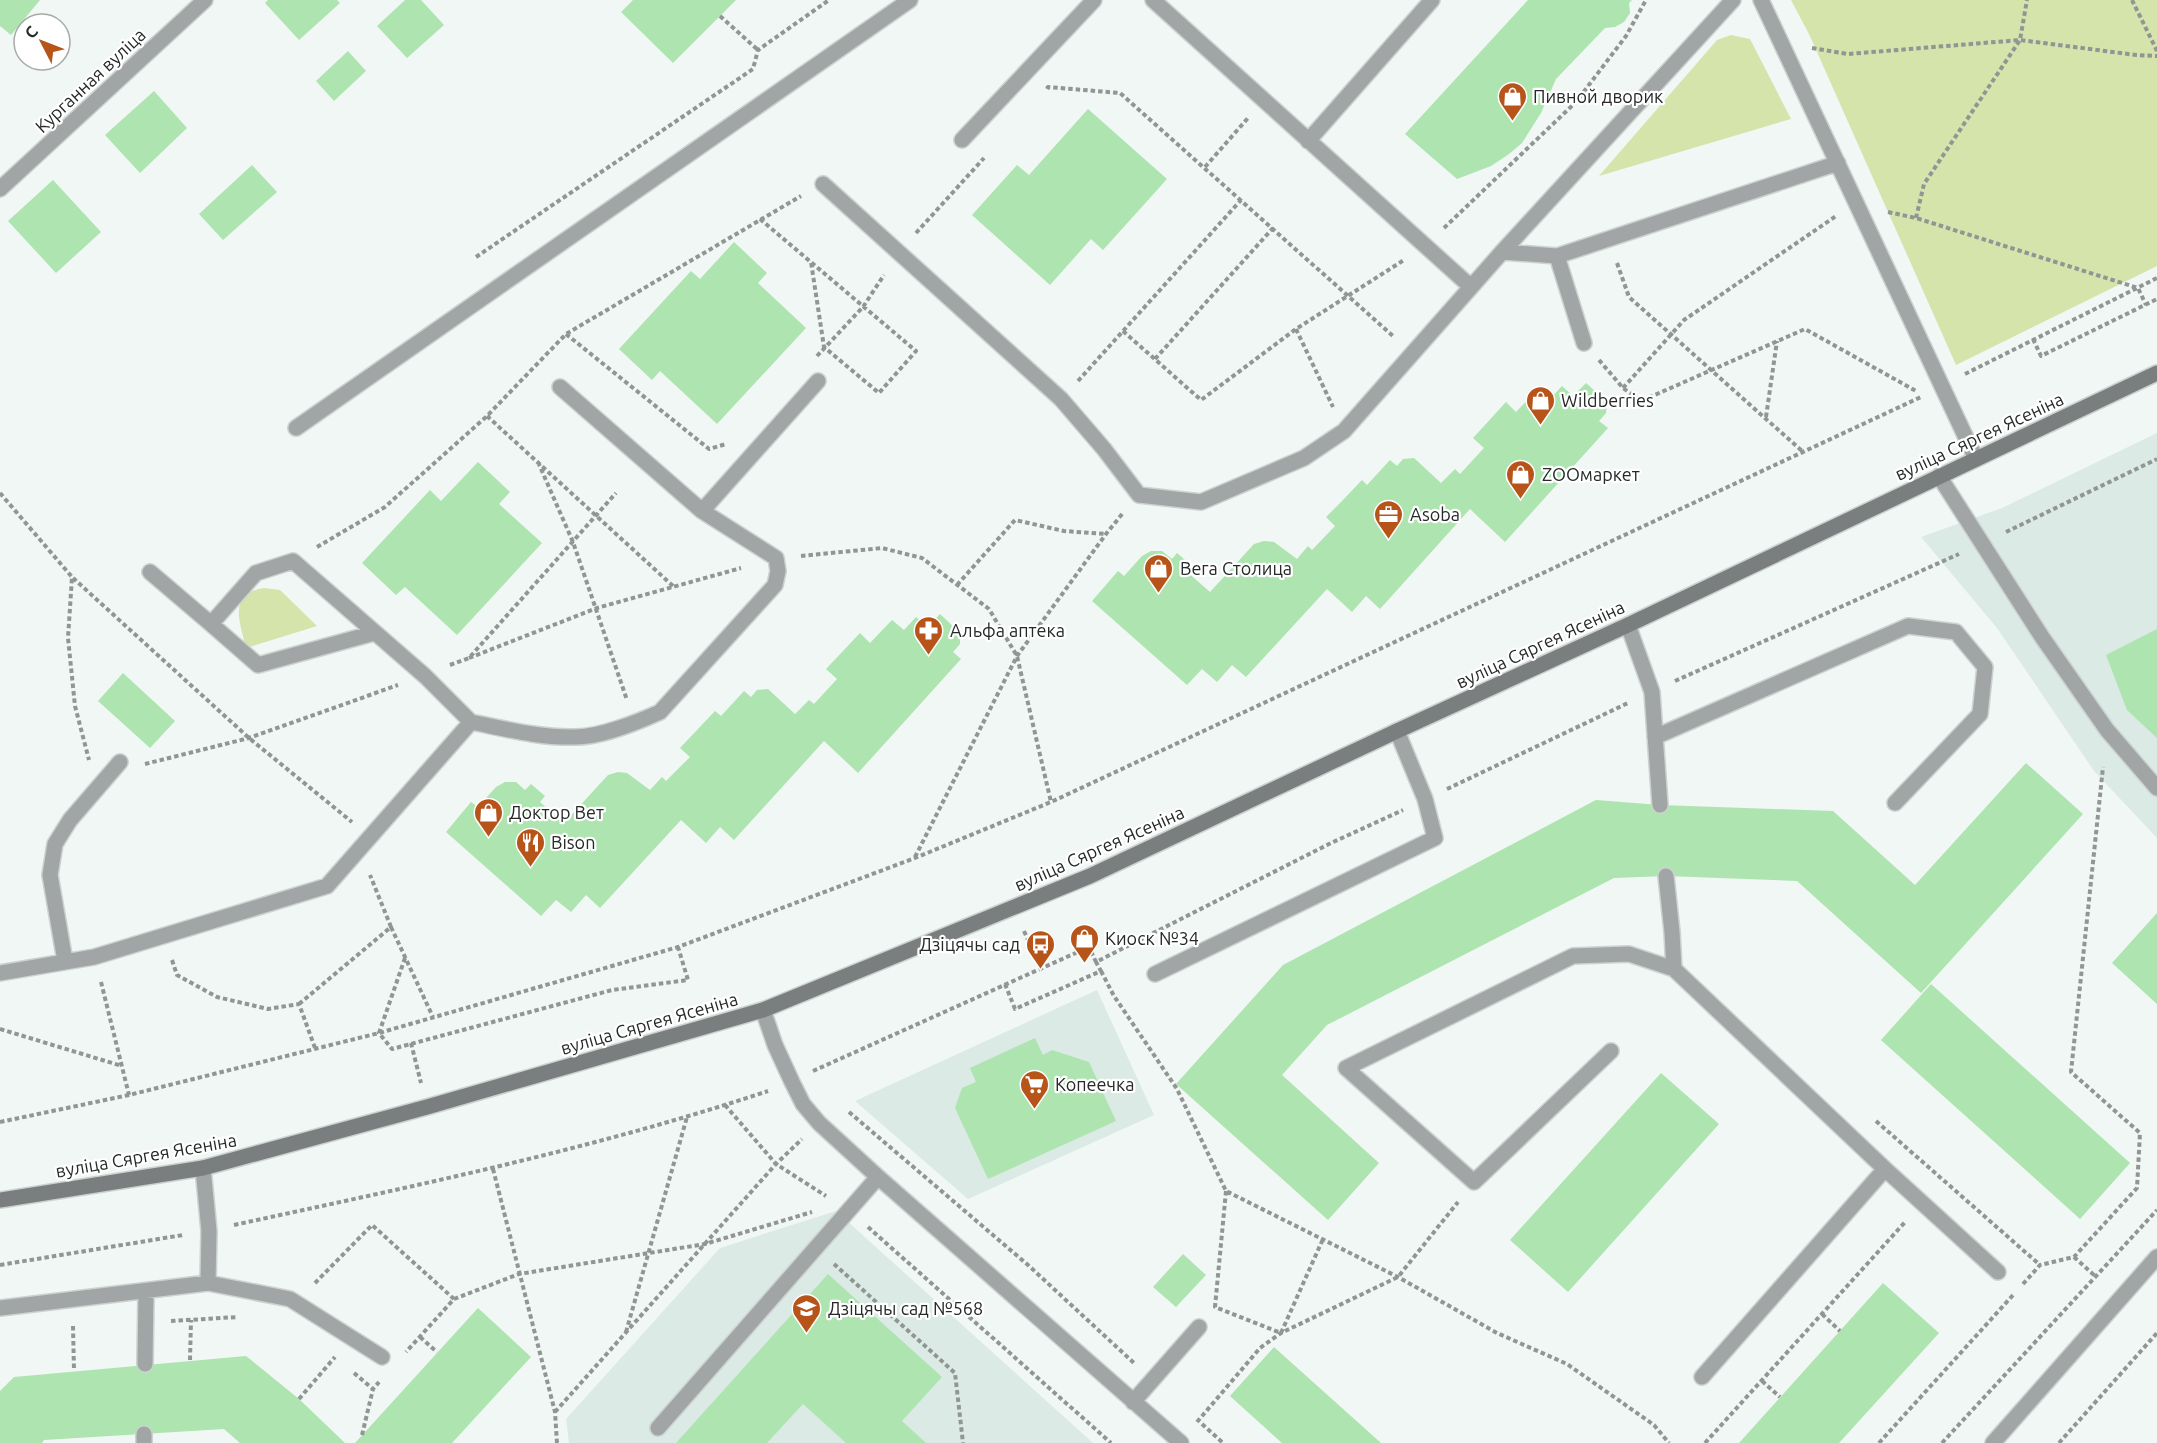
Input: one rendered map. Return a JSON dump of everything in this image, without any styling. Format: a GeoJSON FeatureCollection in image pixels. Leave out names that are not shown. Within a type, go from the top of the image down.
{"type":"FeatureCollection","features":[{"type":"Feature","properties":{"kind":"main road","name":"вуліца Сяргея Ясеніна"},"geometry":{"type":"LineString","coordinates":[[0,1200],[203,1168],[427,1107],[763,1010],[1090,876],[1628,625],[2157,373]]}},
{"type":"Feature","properties":{"kind":"street","name":"Курганная вуліца"},"geometry":{"type":"LineString","coordinates":[[0,189],[205,0]]}},
{"type":"Feature","properties":{"kind":"street"},"geometry":{"type":"LineString","coordinates":[[296,428],[910,0]]}},
{"type":"Feature","properties":{"kind":"street"},"geometry":{"type":"LineString","coordinates":[[962,140],[1094,0]]}},
{"type":"Feature","properties":{"kind":"street"},"geometry":{"type":"LineString","coordinates":[[1153,0],[1471,287]]}},
{"type":"Feature","properties":{"kind":"street"},"geometry":{"type":"LineString","coordinates":[[1308,141],[1432,0]]}},
{"type":"Feature","properties":{"kind":"street"},"geometry":{"type":"LineString","coordinates":[[823,184],[1061,399],[1104,449],[1139,495],[1201,502],[1304,458],[1344,431],[1502,252],[1733,0]]}},
{"type":"Feature","properties":{"kind":"street"},"geometry":{"type":"LineString","coordinates":[[1761,0],[1838,163],[1851,208],[1976,459]]}},
{"type":"Feature","properties":{"kind":"street"},"geometry":{"type":"LineString","coordinates":[[1502,252],[1557,256],[1838,163]]}},
{"type":"Feature","properties":{"kind":"street"},"geometry":{"type":"LineString","coordinates":[[1557,256],[1584,343]]}},
{"type":"Feature","properties":{"kind":"street"},"geometry":{"type":"LineString","coordinates":[[702,511],[818,381]]}},
{"type":"Feature","properties":{"kind":"street"},"geometry":{"type":"LineString","coordinates":[[211,624],[256,573],[293,561],[425,676],[471,722],[528,735],[578,737],[635,724],[660,712],[775,585],[778,571],[776,558],[702,511],[560,387]]}},
{"type":"Feature","properties":{"kind":"street"},"geometry":{"type":"LineString","coordinates":[[1939,476],[1981,544],[2107,730],[2157,788]]}},
{"type":"Feature","properties":{"kind":"street"},"geometry":{"type":"LineString","coordinates":[[150,572],[258,665],[374,633]]}},
{"type":"Feature","properties":{"kind":"street"},"geometry":{"type":"LineString","coordinates":[[1628,625],[1652,692],[1660,805]]}},
{"type":"Feature","properties":{"kind":"street"},"geometry":{"type":"LineString","coordinates":[[1655,737],[1908,627],[1956,633],[1985,667],[1980,714],[1895,803]]}},
{"type":"Feature","properties":{"kind":"street"},"geometry":{"type":"LineString","coordinates":[[0,973],[94,957],[327,886],[471,722]]}},
{"type":"Feature","properties":{"kind":"street"},"geometry":{"type":"LineString","coordinates":[[1155,974],[1435,838],[1425,799],[1397,731]]}},
{"type":"Feature","properties":{"kind":"street"},"geometry":{"type":"LineString","coordinates":[[65,961],[50,875],[55,844],[70,820],[120,762]]}},
{"type":"Feature","properties":{"kind":"street"},"geometry":{"type":"LineString","coordinates":[[1666,876],[1674,969]]}},
{"type":"Feature","properties":{"kind":"street"},"geometry":{"type":"LineString","coordinates":[[1611,1051],[1474,1182],[1346,1068],[1573,956],[1629,954],[1674,969],[1885,1169],[1998,1272]]}},
{"type":"Feature","properties":{"kind":"street"},"geometry":{"type":"LineString","coordinates":[[763,1010],[775,1045],[792,1082],[803,1104],[819,1123],[1180,1442]]}},
{"type":"Feature","properties":{"kind":"street"},"geometry":{"type":"LineString","coordinates":[[203,1168],[209,1231],[208,1284]]}},
{"type":"Feature","properties":{"kind":"street"},"geometry":{"type":"LineString","coordinates":[[1702,1377],[1885,1169]]}},
{"type":"Feature","properties":{"kind":"street"},"geometry":{"type":"LineString","coordinates":[[658,1428],[844,1207],[878,1177]]}},
{"type":"Feature","properties":{"kind":"street"},"geometry":{"type":"LineString","coordinates":[[1993,1443],[2157,1257]]}},
{"type":"Feature","properties":{"kind":"street"},"geometry":{"type":"LineString","coordinates":[[0,1308],[208,1284],[290,1299],[381,1357]]}},
{"type":"Feature","properties":{"kind":"street"},"geometry":{"type":"LineString","coordinates":[[145,1364],[146,1291]]}},
{"type":"Feature","properties":{"kind":"street"},"geometry":{"type":"LineString","coordinates":[[1133,1402],[1199,1327]]}},
{"type":"Feature","properties":{"kind":"path"},"geometry":{"type":"LineString","coordinates":[[476,258],[753,69],[758,50],[829,0]]}},
{"type":"Feature","properties":{"kind":"path"},"geometry":{"type":"LineString","coordinates":[[1916,218],[1924,184],[2020,40],[2026,0]]}},
{"type":"Feature","properties":{"kind":"path"},"geometry":{"type":"LineString","coordinates":[[1781,42],[1848,54],[2020,40],[2136,55],[2157,53],[2132,0]]}},
{"type":"Feature","properties":{"kind":"path"},"geometry":{"type":"LineString","coordinates":[[720,16],[758,50]]}},
{"type":"Feature","properties":{"kind":"path"},"geometry":{"type":"LineString","coordinates":[[1041,95],[1048,87],[1120,93],[1411,353]]}},
{"type":"Feature","properties":{"kind":"path"},"geometry":{"type":"LineString","coordinates":[[1205,167],[1263,100]]}},
{"type":"Feature","properties":{"kind":"path"},"geometry":{"type":"LineString","coordinates":[[809,364],[863,307],[899,252],[990,151]]}},
{"type":"Feature","properties":{"kind":"path"},"geometry":{"type":"LineString","coordinates":[[1061,399],[1241,200]]}},
{"type":"Feature","properties":{"kind":"path"},"geometry":{"type":"LineString","coordinates":[[1623,388],[1684,320],[1851,208],[1916,218],[2138,288],[2146,304]]}},
{"type":"Feature","properties":{"kind":"path"},"geometry":{"type":"LineString","coordinates":[[760,219],[811,262],[863,307],[916,351],[879,393],[824,348],[811,262]]}},
{"type":"Feature","properties":{"kind":"path"},"geometry":{"type":"LineString","coordinates":[[1155,359],[1273,228]]}},
{"type":"Feature","properties":{"kind":"path"},"geometry":{"type":"LineString","coordinates":[[1609,239],[1629,297],[1803,451]]}},
{"type":"Feature","properties":{"kind":"path"},"geometry":{"type":"LineString","coordinates":[[1941,386],[2157,278]]}},
{"type":"Feature","properties":{"kind":"path"},"geometry":{"type":"LineString","coordinates":[[2034,339],[2041,356],[2157,299]]}},
{"type":"Feature","properties":{"kind":"path"},"geometry":{"type":"LineString","coordinates":[[1296,329],[1344,431]]}},
{"type":"Feature","properties":{"kind":"path"},"geometry":{"type":"LineString","coordinates":[[0,1122],[129,1095],[379,1033],[678,947],[915,858],[1051,802],[1924,396],[1805,329],[1641,401],[1623,388],[1584,343]]}},
{"type":"Feature","properties":{"kind":"path"},"geometry":{"type":"LineString","coordinates":[[566,334],[709,449],[730,442]]}},
{"type":"Feature","properties":{"kind":"path"},"geometry":{"type":"LineString","coordinates":[[1766,418],[1777,341]]}},
{"type":"Feature","properties":{"kind":"path"},"geometry":{"type":"LineString","coordinates":[[487,417],[674,587]]}},
{"type":"Feature","properties":{"kind":"path"},"geometry":{"type":"LineString","coordinates":[[1096,962],[1331,843],[1652,692],[1981,544],[2157,459]]}},
{"type":"Feature","properties":{"kind":"path"},"geometry":{"type":"LineString","coordinates":[[538,462],[573,542],[635,724]]}},
{"type":"Feature","properties":{"kind":"path"},"geometry":{"type":"LineString","coordinates":[[468,658],[616,494]]}},
{"type":"Feature","properties":{"kind":"path"},"geometry":{"type":"LineString","coordinates":[[915,858],[1017,656],[1106,534],[1139,495]]}},
{"type":"Feature","properties":{"kind":"path"},"geometry":{"type":"LineString","coordinates":[[957,585],[1015,520],[1064,531],[1106,534]]}},
{"type":"Feature","properties":{"kind":"path"},"geometry":{"type":"LineString","coordinates":[[120,762],[141,765],[249,738],[425,676],[597,608],[776,558],[882,548],[922,558],[989,609],[1017,656],[1051,802]]}},
{"type":"Feature","properties":{"kind":"path"},"geometry":{"type":"LineString","coordinates":[[72,577],[249,738],[369,836]]}},
{"type":"Feature","properties":{"kind":"path"},"geometry":{"type":"LineString","coordinates":[[1879,1443],[2040,1266],[2074,1257],[2137,1188],[2140,1133],[2072,1072],[2107,730]]}},
{"type":"Feature","properties":{"kind":"path"},"geometry":{"type":"LineString","coordinates":[[369,872],[391,927],[433,1017]]}},
{"type":"Feature","properties":{"kind":"path"},"geometry":{"type":"LineString","coordinates":[[1013,908],[1041,969]]}},
{"type":"Feature","properties":{"kind":"path"},"geometry":{"type":"LineString","coordinates":[[162,936],[177,975],[217,998],[268,1009],[299,1004],[391,927]]}},
{"type":"Feature","properties":{"kind":"path"},"geometry":{"type":"LineString","coordinates":[[379,1033],[392,1048],[612,990],[688,980],[678,947]]}},
{"type":"Feature","properties":{"kind":"path"},"geometry":{"type":"LineString","coordinates":[[0,1265],[209,1231],[492,1169],[688,1116],[792,1082],[1089,947],[1114,996],[1177,1089],[1226,1191],[1215,1307],[1281,1333]]}},
{"type":"Feature","properties":{"kind":"path"},"geometry":{"type":"LineString","coordinates":[[379,1033],[405,958]]}},
{"type":"Feature","properties":{"kind":"path"},"geometry":{"type":"LineString","coordinates":[[1005,984],[1015,1009],[1101,971]]}},
{"type":"Feature","properties":{"kind":"path"},"geometry":{"type":"LineString","coordinates":[[299,1004],[315,1048]]}},
{"type":"Feature","properties":{"kind":"path"},"geometry":{"type":"LineString","coordinates":[[0,1029],[122,1066]]}},
{"type":"Feature","properties":{"kind":"path"},"geometry":{"type":"LineString","coordinates":[[411,1043],[427,1107]]}},
{"type":"Feature","properties":{"kind":"path"},"geometry":{"type":"LineString","coordinates":[[818,1069],[821,1077]]}},
{"type":"Feature","properties":{"kind":"path"},"geometry":{"type":"LineString","coordinates":[[725,1105],[776,1164],[844,1207],[1111,1443]]}},
{"type":"Feature","properties":{"kind":"path"},"geometry":{"type":"LineString","coordinates":[[844,1108],[1028,1265],[1153,1380]]}},
{"type":"Feature","properties":{"kind":"path"},"geometry":{"type":"LineString","coordinates":[[1868,1113],[2040,1266]]}},
{"type":"Feature","properties":{"kind":"path"},"geometry":{"type":"LineString","coordinates":[[625,1333],[688,1116]]}},
{"type":"Feature","properties":{"kind":"path"},"geometry":{"type":"LineString","coordinates":[[555,1412],[776,1164],[819,1123]]}},
{"type":"Feature","properties":{"kind":"path"},"geometry":{"type":"LineString","coordinates":[[492,1169],[555,1412],[558,1443]]}},
{"type":"Feature","properties":{"kind":"path"},"geometry":{"type":"LineString","coordinates":[[1180,1442],[1260,1348],[1281,1333],[1398,1277],[1474,1182]]}},
{"type":"Feature","properties":{"kind":"path"},"geometry":{"type":"LineString","coordinates":[[1226,1191],[1398,1277],[1497,1333],[1567,1364],[1654,1425],[1669,1443]]}},
{"type":"Feature","properties":{"kind":"path"},"geometry":{"type":"LineString","coordinates":[[1705,1443],[1922,1203]]}},
{"type":"Feature","properties":{"kind":"path"},"geometry":{"type":"LineString","coordinates":[[454,1299],[519,1274],[705,1244],[844,1207]]}},
{"type":"Feature","properties":{"kind":"path"},"geometry":{"type":"LineString","coordinates":[[1942,1443],[2157,1210]]}},
{"type":"Feature","properties":{"kind":"path"},"geometry":{"type":"LineString","coordinates":[[1281,1333],[1323,1239]]}},
{"type":"Feature","properties":{"kind":"path"},"geometry":{"type":"LineString","coordinates":[[827,1257],[955,1373],[963,1443]]}},
{"type":"Feature","properties":{"kind":"path"},"geometry":{"type":"LineString","coordinates":[[2074,1257],[2095,1276]]}},
{"type":"Feature","properties":{"kind":"path"},"geometry":{"type":"LineString","coordinates":[[1822,1314],[1840,1330]]}},
{"type":"Feature","properties":{"kind":"path"},"geometry":{"type":"LineString","coordinates":[[190,1360],[191,1320]]}},
{"type":"Feature","properties":{"kind":"path"},"geometry":{"type":"LineString","coordinates":[[72,1321],[75,1370]]}},
{"type":"Feature","properties":{"kind":"path"},"geometry":{"type":"LineString","coordinates":[[2059,1443],[2157,1333]]}},
{"type":"Feature","properties":{"kind":"path"},"geometry":{"type":"LineString","coordinates":[[420,1337],[437,1352]]}},
{"type":"Feature","properties":{"kind":"path"},"geometry":{"type":"LineString","coordinates":[[299,1399],[335,1357]]}},
{"type":"Feature","properties":{"kind":"path"},"geometry":{"type":"LineString","coordinates":[[1762,1381],[1780,1397]]}},
{"type":"Feature","properties":{"kind":"path"},"geometry":{"type":"LineString","coordinates":[[362,1435],[373,1389]]}},
{"type":"Feature","properties":{"kind":"path"},"geometry":{"type":"LineString","coordinates":[[1198,1420],[1223,1443]]}},
{"type":"Feature","properties":{"kind":"shaded area"},"geometry":{"type":"Polygon","coordinates":[[[2157,433],[2157,838],[2094,771],[1997,628],[1921,537],[2002,508],[2157,433]]]}},
{"type":"Feature","properties":{"kind":"shaded area"},"geometry":{"type":"Polygon","coordinates":[[[1097,990],[1154,1115],[968,1199],[855,1101],[1097,990]]]}},
{"type":"Feature","properties":{"kind":"shaded area","name":"Дзіцячы сад №568"},"geometry":{"type":"Polygon","coordinates":[[[836,1211],[1093,1443],[569,1443],[566,1419],[720,1248],[836,1211]]]}},
{"type":"Feature","properties":{"kind":"green space"},"geometry":{"type":"Polygon","coordinates":[[[1791,0],[2157,0],[2157,266],[1956,365],[1809,34],[1791,0]]]}},
{"type":"Feature","properties":{"kind":"green space"},"geometry":{"type":"Polygon","coordinates":[[[1731,35],[1750,39],[1791,119],[1599,176],[1717,40],[1731,35]]]}},
{"type":"Feature","properties":{"kind":"green space"},"geometry":{"type":"Polygon","coordinates":[[[264,588],[280,590],[317,626],[246,648],[239,619],[240,603],[252,591],[264,588]]]}},
{"type":"Feature","properties":{"kind":"building"},"geometry":{"type":"Polygon","coordinates":[[[0,0],[40,0],[30,12],[12,12],[11,35],[0,26],[0,0]]]}},
{"type":"Feature","properties":{"kind":"building"},"geometry":{"type":"Polygon","coordinates":[[[268,0],[337,0],[340,3],[299,40],[265,3],[268,0]]]}},
{"type":"Feature","properties":{"kind":"building"},"geometry":{"type":"Polygon","coordinates":[[[405,0],[421,0],[444,25],[407,58],[377,26],[405,0]]]}},
{"type":"Feature","properties":{"kind":"building"},"geometry":{"type":"Polygon","coordinates":[[[633,0],[736,0],[673,63],[621,12],[633,0]]]}},
{"type":"Feature","properties":{"kind":"building"},"geometry":{"type":"Polygon","coordinates":[[[1528,0],[1632,0],[1629,3],[1630,13],[1624,22],[1615,27],[1605,28],[1556,79],[1541,113],[1522,143],[1491,166],[1457,179],[1405,134],[1528,0]]]}},
{"type":"Feature","properties":{"kind":"building"},"geometry":{"type":"Polygon","coordinates":[[[348,51],[366,71],[334,101],[316,81],[348,51]]]}},
{"type":"Feature","properties":{"kind":"building"},"geometry":{"type":"Polygon","coordinates":[[[154,91],[187,128],[140,173],[105,135],[154,91]]]}},
{"type":"Feature","properties":{"kind":"building"},"geometry":{"type":"Polygon","coordinates":[[[1088,109],[1167,179],[1103,250],[1091,239],[1050,285],[972,215],[1017,165],[1029,175],[1088,109]]]}},
{"type":"Feature","properties":{"kind":"building"},"geometry":{"type":"Polygon","coordinates":[[[252,165],[277,192],[223,240],[199,214],[252,165]]]}},
{"type":"Feature","properties":{"kind":"building"},"geometry":{"type":"Polygon","coordinates":[[[53,180],[101,232],[56,273],[8,221],[53,180]]]}},
{"type":"Feature","properties":{"kind":"building"},"geometry":{"type":"Polygon","coordinates":[[[734,242],[767,273],[758,283],[806,328],[717,424],[660,371],[652,380],[619,349],[691,271],[700,279],[734,242]]]}},
{"type":"Feature","properties":{"kind":"building"},"geometry":{"type":"Polygon","coordinates":[[[1586,383],[1607,402],[1606,413],[1599,421],[1608,428],[1505,542],[1470,509],[1380,609],[1366,596],[1352,612],[1327,589],[1246,677],[1232,665],[1217,682],[1202,669],[1187,685],[1092,601],[1118,571],[1124,576],[1142,556],[1151,551],[1162,551],[1172,559],[1177,553],[1191,565],[1186,571],[1210,592],[1254,544],[1264,541],[1274,542],[1297,559],[1308,546],[1312,550],[1335,526],[1326,517],[1362,480],[1367,485],[1390,460],[1397,466],[1403,459],[1414,458],[1441,483],[1455,469],[1460,474],[1484,448],[1473,438],[1506,402],[1516,412],[1538,389],[1550,399],[1562,386],[1573,396],[1586,383]]]}},
{"type":"Feature","properties":{"kind":"building"},"geometry":{"type":"Polygon","coordinates":[[[478,462],[510,492],[499,504],[542,543],[457,635],[405,587],[396,595],[362,563],[430,490],[441,501],[478,462]]]}},
{"type":"Feature","properties":{"kind":"building"},"geometry":{"type":"Polygon","coordinates":[[[940,614],[960,633],[960,644],[953,652],[961,659],[858,773],[824,741],[734,840],[720,827],[706,843],[681,820],[600,908],[586,895],[571,912],[556,900],[541,916],[446,832],[471,802],[478,807],[496,787],[505,782],[516,782],[525,790],[531,784],[545,796],[540,802],[564,823],[608,775],[618,772],[627,773],[650,790],[662,777],[666,781],[690,757],[680,748],[715,711],[721,716],[744,691],[751,697],[757,690],[768,689],[795,714],[809,700],[814,704],[837,679],[826,669],[860,633],[870,643],[892,620],[904,630],[916,617],[928,627],[940,614]]]}},
{"type":"Feature","properties":{"kind":"building"},"geometry":{"type":"Polygon","coordinates":[[[2157,629],[2157,738],[2127,710],[2106,655],[2157,629]]]}},
{"type":"Feature","properties":{"kind":"building"},"geometry":{"type":"Polygon","coordinates":[[[123,673],[175,721],[150,748],[98,701],[123,673]]]}},
{"type":"Feature","properties":{"kind":"building"},"geometry":{"type":"Polygon","coordinates":[[[2026,763],[2083,814],[1921,993],[1797,881],[1666,876],[1614,878],[1327,1025],[1282,1075],[1379,1163],[1328,1220],[1176,1084],[1283,965],[1596,800],[1660,805],[1833,811],[1915,885],[2026,763]]]}},
{"type":"Feature","properties":{"kind":"building"},"geometry":{"type":"Polygon","coordinates":[[[2157,913],[2157,1004],[2112,963],[2157,913]]]}},
{"type":"Feature","properties":{"kind":"building"},"geometry":{"type":"Polygon","coordinates":[[[1931,984],[2130,1163],[2080,1219],[1881,1040],[1931,984]]]}},
{"type":"Feature","properties":{"kind":"building"},"geometry":{"type":"Polygon","coordinates":[[[1035,1038],[1043,1055],[1052,1050],[1089,1062],[1116,1121],[988,1179],[955,1108],[962,1088],[976,1082],[970,1068],[1035,1038]]]}},
{"type":"Feature","properties":{"kind":"building"},"geometry":{"type":"Polygon","coordinates":[[[1661,1073],[1719,1124],[1568,1292],[1510,1240],[1661,1073]]]}},
{"type":"Feature","properties":{"kind":"building"},"geometry":{"type":"Polygon","coordinates":[[[1183,1254],[1206,1275],[1176,1307],[1153,1287],[1183,1254]]]}},
{"type":"Feature","properties":{"kind":"building"},"geometry":{"type":"Polygon","coordinates":[[[828,1274],[942,1377],[902,1421],[926,1443],[846,1443],[803,1404],[767,1443],[676,1443],[828,1274]]]}},
{"type":"Feature","properties":{"kind":"building"},"geometry":{"type":"Polygon","coordinates":[[[1883,1283],[1939,1333],[1839,1443],[1739,1443],[1883,1283]]]}},
{"type":"Feature","properties":{"kind":"building"},"geometry":{"type":"Polygon","coordinates":[[[478,1308],[531,1357],[452,1443],[355,1443],[478,1308]]]}},
{"type":"Feature","properties":{"kind":"building"},"geometry":{"type":"Polygon","coordinates":[[[1274,1347],[1381,1443],[1282,1443],[1230,1396],[1274,1347]]]}},
{"type":"Feature","properties":{"kind":"building"},"geometry":{"type":"Polygon","coordinates":[[[246,1356],[299,1399],[345,1443],[240,1443],[224,1429],[44,1440],[42,1443],[0,1443],[0,1391],[14,1377],[246,1356]]]}},
{"type":"Feature","properties":{"kind":"place","name":"Пивной дворик"},"geometry":{"type":"Point","coordinates":[1512,122]}},
{"type":"Feature","properties":{"kind":"place","name":"Wildberries"},"geometry":{"type":"Point","coordinates":[1540,426]}},
{"type":"Feature","properties":{"kind":"place","name":"ZOOмаркет"},"geometry":{"type":"Point","coordinates":[1521,500]}},
{"type":"Feature","properties":{"kind":"place","name":"Asoba"},"geometry":{"type":"Point","coordinates":[1389,540]}},
{"type":"Feature","properties":{"kind":"place","name":"Вега Столица"},"geometry":{"type":"Point","coordinates":[1159,594]}},
{"type":"Feature","properties":{"kind":"place","name":"Альфа аптека"},"geometry":{"type":"Point","coordinates":[929,656]}},
{"type":"Feature","properties":{"kind":"place","name":"Доктор Вет"},"geometry":{"type":"Point","coordinates":[488,838]}},
{"type":"Feature","properties":{"kind":"place","name":"Bison"},"geometry":{"type":"Point","coordinates":[530,868]}},
{"type":"Feature","properties":{"kind":"place","name":"Киоск №34"},"geometry":{"type":"Point","coordinates":[1084,964]}},
{"type":"Feature","properties":{"kind":"place","name":"Дзіцячы сад"},"geometry":{"type":"Point","coordinates":[1041,970]}},
{"type":"Feature","properties":{"kind":"place","name":"Копеечка"},"geometry":{"type":"Point","coordinates":[1034,1110]}},
{"type":"Feature","properties":{"kind":"place","name":"Дзіцячы сад №568"},"geometry":{"type":"Point","coordinates":[807,1334]}}]}
